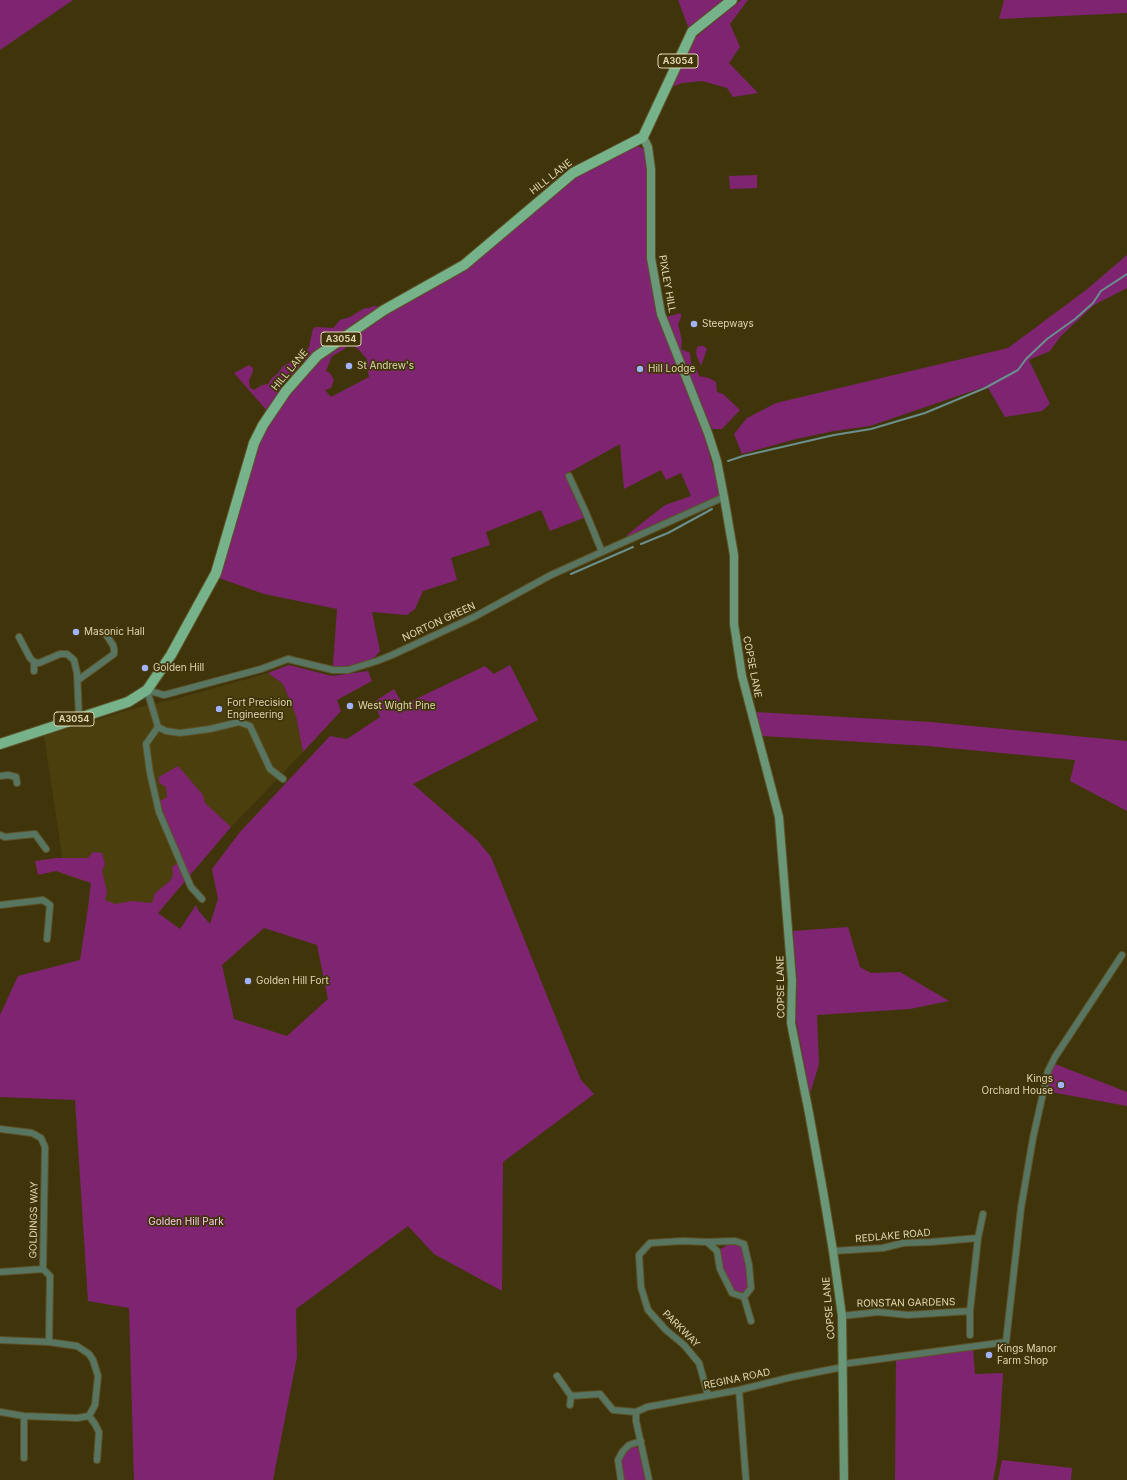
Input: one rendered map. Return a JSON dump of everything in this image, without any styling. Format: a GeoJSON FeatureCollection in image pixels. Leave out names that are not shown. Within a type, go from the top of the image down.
{"type":"FeatureCollection","features":[{"type":"Feature","properties":{"kind":"main road","name":"A3054"},"geometry":{"type":"LineString","coordinates":[[643,137],[692,32],[732,0]]}},
{"type":"Feature","properties":{"kind":"main road","name":"HILL LANE"},"geometry":{"type":"LineString","coordinates":[[147,690],[171,655],[216,573],[254,443],[263,425],[286,391],[317,356],[384,310],[464,265],[573,173],[643,137]]}},
{"type":"Feature","properties":{"kind":"main road","name":"A3054"},"geometry":{"type":"LineString","coordinates":[[0,744],[128,702],[147,690]]}},
{"type":"Feature","properties":{"kind":"street","name":"PIXLEY HILL"},"geometry":{"type":"LineString","coordinates":[[643,137],[648,147],[651,169],[651,258],[661,314],[708,433],[717,461],[724,496]]}},
{"type":"Feature","properties":{"kind":"street"},"geometry":{"type":"LineString","coordinates":[[569,476],[602,552]]}},
{"type":"Feature","properties":{"kind":"street","name":"NORTON GREEN"},"geometry":{"type":"LineString","coordinates":[[147,690],[164,695],[261,669],[288,659],[333,670],[348,670],[376,661],[474,617],[551,576],[724,496]]}},
{"type":"Feature","properties":{"kind":"street","name":"COPSE LANE"},"geometry":{"type":"LineString","coordinates":[[724,496],[734,555],[734,624],[742,676],[779,817],[792,980],[791,1023],[809,1113],[833,1251],[842,1316],[844,1480]]}},
{"type":"Feature","properties":{"kind":"street"},"geometry":{"type":"LineString","coordinates":[[78,680],[114,654],[113,645],[107,636]]}},
{"type":"Feature","properties":{"kind":"street"},"geometry":{"type":"LineString","coordinates":[[19,637],[30,658],[34,662],[34,671]]}},
{"type":"Feature","properties":{"kind":"street"},"geometry":{"type":"LineString","coordinates":[[34,662],[39,662],[60,654],[67,654],[74,660],[78,680],[79,717]]}},
{"type":"Feature","properties":{"kind":"street"},"geometry":{"type":"LineString","coordinates":[[147,690],[158,727],[166,731],[180,733],[210,729],[239,722],[250,726],[270,769],[283,778]]}},
{"type":"Feature","properties":{"kind":"street"},"geometry":{"type":"LineString","coordinates":[[158,727],[146,744],[150,773],[159,812],[191,887],[202,899]]}},
{"type":"Feature","properties":{"kind":"street"},"geometry":{"type":"LineString","coordinates":[[0,776],[8,774],[16,777],[17,782]]}},
{"type":"Feature","properties":{"kind":"street"},"geometry":{"type":"LineString","coordinates":[[35,834],[37,828]]}},
{"type":"Feature","properties":{"kind":"street"},"geometry":{"type":"LineString","coordinates":[[0,836],[35,834]]}},
{"type":"Feature","properties":{"kind":"street"},"geometry":{"type":"LineString","coordinates":[[35,834],[46,849]]}},
{"type":"Feature","properties":{"kind":"street"},"geometry":{"type":"LineString","coordinates":[[0,905],[43,900],[50,905],[47,939]]}},
{"type":"Feature","properties":{"kind":"street","name":"REGINA ROAD"},"geometry":{"type":"LineString","coordinates":[[636,1412],[647,1407],[739,1390],[843,1365],[1006,1342],[1021,1208],[1036,1124],[1048,1071],[1055,1057],[1122,955]]}},
{"type":"Feature","properties":{"kind":"street","name":"GOLDINGS WAY"},"geometry":{"type":"LineString","coordinates":[[0,1129],[32,1133],[41,1138],[45,1147],[43,1269],[50,1276],[49,1342]]}},
{"type":"Feature","properties":{"kind":"street"},"geometry":{"type":"LineString","coordinates":[[970,1335],[970,1311],[978,1238],[983,1214]]}},
{"type":"Feature","properties":{"kind":"street","name":"REDLAKE ROAD"},"geometry":{"type":"LineString","coordinates":[[833,1251],[883,1248],[903,1243],[978,1238]]}},
{"type":"Feature","properties":{"kind":"street","name":"PARKWAY"},"geometry":{"type":"LineString","coordinates":[[708,1395],[699,1363],[684,1345],[666,1330],[648,1310],[641,1287],[639,1255],[650,1243],[683,1241],[735,1241],[744,1244],[749,1265],[751,1288],[744,1297]]}},
{"type":"Feature","properties":{"kind":"street"},"geometry":{"type":"LineString","coordinates":[[707,1242],[717,1251],[720,1269],[732,1292],[744,1297],[751,1321]]}},
{"type":"Feature","properties":{"kind":"street"},"geometry":{"type":"LineString","coordinates":[[0,1272],[43,1269]]}},
{"type":"Feature","properties":{"kind":"street","name":"RONSTAN GARDENS"},"geometry":{"type":"LineString","coordinates":[[842,1316],[878,1312],[908,1315],[970,1311]]}},
{"type":"Feature","properties":{"kind":"street"},"geometry":{"type":"LineString","coordinates":[[0,1340],[49,1342],[77,1346],[89,1354],[93,1360],[98,1376],[95,1405],[89,1416]]}},
{"type":"Feature","properties":{"kind":"street"},"geometry":{"type":"LineString","coordinates":[[557,1376],[571,1396],[570,1405]]}},
{"type":"Feature","properties":{"kind":"street"},"geometry":{"type":"LineString","coordinates":[[739,1390],[746,1480]]}},
{"type":"Feature","properties":{"kind":"street"},"geometry":{"type":"LineString","coordinates":[[571,1396],[600,1394],[613,1410],[636,1412],[636,1421],[649,1480]]}},
{"type":"Feature","properties":{"kind":"street"},"geometry":{"type":"LineString","coordinates":[[0,1412],[24,1416],[77,1418],[89,1416]]}},
{"type":"Feature","properties":{"kind":"street"},"geometry":{"type":"LineString","coordinates":[[24,1416],[24,1458]]}},
{"type":"Feature","properties":{"kind":"street"},"geometry":{"type":"LineString","coordinates":[[89,1416],[99,1432],[97,1460]]}},
{"type":"Feature","properties":{"kind":"street"},"geometry":{"type":"LineString","coordinates":[[621,1480],[618,1460],[623,1451],[629,1446],[641,1441]]}},
{"type":"Feature","properties":{"kind":"shaded area"},"geometry":{"type":"Polygon","coordinates":[[[268,673],[283,684],[296,716],[303,752],[231,827],[158,913],[88,908],[91,883],[65,875],[44,736],[136,708],[176,699],[268,673]]]}},
{"type":"Feature","properties":{"kind":"green space"},"geometry":{"type":"Polygon","coordinates":[[[0,0],[73,0],[0,50],[0,0]]]}},
{"type":"Feature","properties":{"kind":"green space"},"geometry":{"type":"Polygon","coordinates":[[[678,0],[727,0],[689,29],[678,0]]]}},
{"type":"Feature","properties":{"kind":"green space"},"geometry":{"type":"Polygon","coordinates":[[[741,0],[748,0],[730,24],[740,47],[729,63],[758,93],[733,97],[727,88],[702,81],[682,83],[672,87],[696,37],[741,0]]]}},
{"type":"Feature","properties":{"kind":"green space"},"geometry":{"type":"Polygon","coordinates":[[[1004,0],[1127,0],[1127,13],[999,19],[1004,0]]]}},
{"type":"Feature","properties":{"kind":"green space"},"geometry":{"type":"Polygon","coordinates":[[[636,145],[644,149],[647,169],[648,259],[657,316],[659,319],[681,313],[678,324],[682,341],[681,349],[690,353],[691,363],[696,367],[699,376],[709,378],[716,382],[717,392],[723,394],[740,410],[722,429],[712,429],[705,413],[697,415],[704,434],[721,498],[629,540],[627,535],[665,505],[691,496],[681,473],[666,480],[661,470],[624,489],[620,444],[566,474],[586,517],[550,531],[541,510],[486,532],[490,545],[451,558],[457,580],[423,591],[415,609],[407,615],[372,612],[380,651],[372,660],[348,666],[333,666],[337,609],[264,594],[219,578],[258,445],[266,427],[304,364],[304,354],[309,347],[313,329],[316,327],[333,328],[340,320],[350,317],[363,309],[375,306],[383,308],[463,269],[576,175],[636,145]],[[350,343],[343,350],[332,356],[326,371],[330,373],[334,380],[331,388],[325,390],[331,397],[369,377],[367,359],[350,343]]]}},
{"type":"Feature","properties":{"kind":"green space"},"geometry":{"type":"Polygon","coordinates":[[[757,175],[757,188],[730,189],[729,176],[757,175]]]}},
{"type":"Feature","properties":{"kind":"green space"},"geometry":{"type":"Polygon","coordinates":[[[1127,255],[1127,288],[1094,305],[1061,336],[1050,351],[1029,360],[1050,404],[1042,411],[1005,417],[987,386],[870,426],[834,431],[796,439],[742,454],[734,434],[747,418],[776,403],[1008,348],[1086,290],[1127,255]]]}},
{"type":"Feature","properties":{"kind":"green space"},"geometry":{"type":"Polygon","coordinates":[[[704,346],[707,349],[701,366],[696,354],[697,347],[704,346]]]}},
{"type":"Feature","properties":{"kind":"green space"},"geometry":{"type":"Polygon","coordinates":[[[291,362],[302,369],[268,412],[234,373],[249,365],[253,368],[249,381],[250,388],[254,390],[262,385],[268,384],[283,366],[291,362]]]}},
{"type":"Feature","properties":{"kind":"green space"},"geometry":{"type":"Polygon","coordinates":[[[289,665],[332,676],[368,671],[372,681],[337,700],[341,711],[303,752],[296,716],[283,684],[268,673],[289,665]]]}},
{"type":"Feature","properties":{"kind":"green space","name":"Golden Hill Park"},"geometry":{"type":"Polygon","coordinates":[[[510,665],[538,720],[413,784],[477,840],[491,857],[581,1080],[594,1094],[503,1162],[502,1291],[434,1254],[408,1226],[296,1309],[297,1357],[273,1480],[134,1480],[129,1308],[88,1301],[75,1100],[0,1097],[0,1015],[18,976],[80,960],[88,908],[91,883],[56,871],[38,875],[35,861],[56,858],[88,858],[93,852],[102,853],[105,864],[102,871],[107,892],[105,900],[115,904],[132,901],[152,903],[155,893],[170,881],[173,875],[172,867],[183,859],[171,834],[160,801],[167,797],[166,787],[159,783],[159,777],[178,766],[203,795],[205,803],[231,827],[158,913],[180,929],[196,905],[198,910],[210,924],[218,899],[212,869],[240,832],[330,736],[347,739],[380,717],[374,702],[394,689],[403,705],[485,666],[494,674],[510,665]],[[264,928],[222,965],[234,1019],[287,1036],[328,999],[317,945],[264,928]]]}},
{"type":"Feature","properties":{"kind":"green space"},"geometry":{"type":"Polygon","coordinates":[[[756,712],[931,722],[1127,741],[1127,811],[1070,781],[1075,760],[928,746],[762,736],[756,712]]]}},
{"type":"Feature","properties":{"kind":"green space"},"geometry":{"type":"Polygon","coordinates":[[[848,927],[860,967],[871,973],[900,972],[949,1001],[910,1009],[817,1015],[819,1064],[810,1094],[796,1020],[797,980],[793,931],[848,927]]]}},
{"type":"Feature","properties":{"kind":"green space"},"geometry":{"type":"Polygon","coordinates":[[[1055,1064],[1127,1092],[1127,1106],[1045,1091],[1050,1073],[1055,1064]]]}},
{"type":"Feature","properties":{"kind":"green space"},"geometry":{"type":"Polygon","coordinates":[[[735,1241],[744,1244],[751,1288],[744,1297],[732,1293],[720,1269],[717,1251],[735,1241]]]}},
{"type":"Feature","properties":{"kind":"green space"},"geometry":{"type":"Polygon","coordinates":[[[973,1349],[975,1374],[1003,1373],[997,1461],[993,1480],[895,1480],[896,1360],[973,1349]]]}},
{"type":"Feature","properties":{"kind":"green space"},"geometry":{"type":"Polygon","coordinates":[[[634,1446],[639,1448],[645,1480],[624,1480],[620,1459],[621,1456],[634,1446]]]}},
{"type":"Feature","properties":{"kind":"green space"},"geometry":{"type":"Polygon","coordinates":[[[1002,1460],[1072,1468],[1071,1480],[998,1480],[1002,1460]]]}},
{"type":"Feature","properties":{"kind":"waterway"},"geometry":{"type":"LineString","coordinates":[[728,461],[743,456],[834,435],[871,429],[925,413],[985,388],[1018,370],[1026,359],[1047,339],[1075,319],[1093,303],[1101,291],[1127,274]]}},
{"type":"Feature","properties":{"kind":"waterway"},"geometry":{"type":"LineString","coordinates":[[641,544],[668,533],[712,509]]}},
{"type":"Feature","properties":{"kind":"waterway"},"geometry":{"type":"LineString","coordinates":[[571,574],[633,547]]}},
{"type":"Feature","properties":{"kind":"place","name":"Steepways"},"geometry":{"type":"Point","coordinates":[694,324]}},
{"type":"Feature","properties":{"kind":"place","name":"St Andrew's"},"geometry":{"type":"Point","coordinates":[349,366]}},
{"type":"Feature","properties":{"kind":"place","name":"Hill Lodge"},"geometry":{"type":"Point","coordinates":[640,369]}},
{"type":"Feature","properties":{"kind":"place","name":"Masonic Hall"},"geometry":{"type":"Point","coordinates":[76,632]}},
{"type":"Feature","properties":{"kind":"place","name":"Golden Hill"},"geometry":{"type":"Point","coordinates":[145,668]}},
{"type":"Feature","properties":{"kind":"place","name":"West Wight Pine"},"geometry":{"type":"Point","coordinates":[350,706]}},
{"type":"Feature","properties":{"kind":"place","name":"Fort Precision Engineering"},"geometry":{"type":"Point","coordinates":[219,709]}},
{"type":"Feature","properties":{"kind":"place","name":"Golden Hill Fort"},"geometry":{"type":"Point","coordinates":[248,981]}},
{"type":"Feature","properties":{"kind":"place","name":"Kings Orchard House"},"geometry":{"type":"Point","coordinates":[1061,1085]}},
{"type":"Feature","properties":{"kind":"place","name":"Kings Manor Farm Shop"},"geometry":{"type":"Point","coordinates":[989,1355]}}]}
